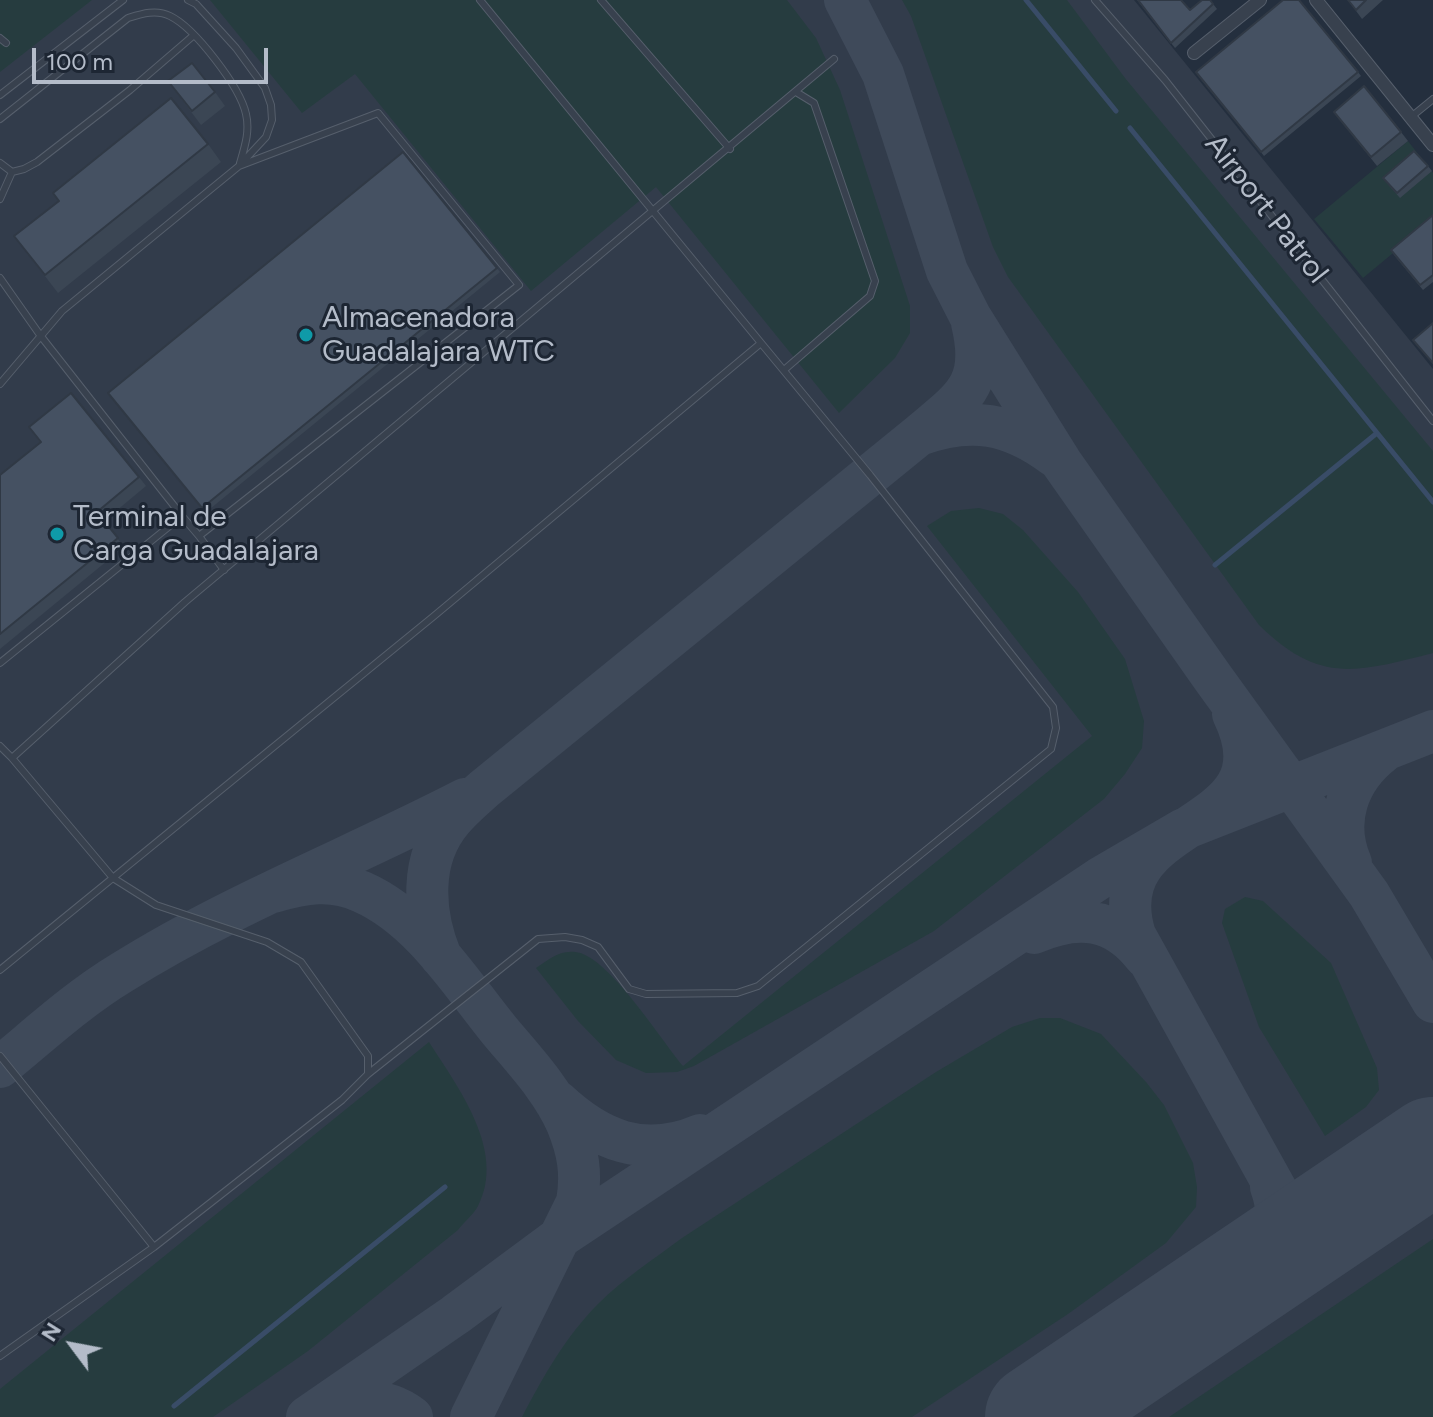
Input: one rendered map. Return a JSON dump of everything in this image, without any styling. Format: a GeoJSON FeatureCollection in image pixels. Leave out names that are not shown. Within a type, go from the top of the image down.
{"type":"FeatureCollection","features":[{"type":"Feature","properties":{"kind":"street"},"geometry":{"type":"LineString","coordinates":[[1194,53],[1260,0]]}},
{"type":"Feature","properties":{"kind":"street"},"geometry":{"type":"LineString","coordinates":[[1316,0],[1433,145]]}},
{"type":"Feature","properties":{"kind":"lane"},"geometry":{"type":"LineString","coordinates":[[0,95],[123,0]]}},
{"type":"Feature","properties":{"kind":"lane"},"geometry":{"type":"LineString","coordinates":[[0,384],[62,311],[239,166],[266,137],[272,120],[265,88],[236,48],[196,4],[188,0]]}},
{"type":"Feature","properties":{"kind":"lane"},"geometry":{"type":"LineString","coordinates":[[0,1356],[154,1247],[342,1100],[368,1074],[538,939],[565,937],[598,947],[629,989],[646,994],[737,993],[758,986],[1051,749],[1056,728],[1053,707],[784,370],[480,0]]}},
{"type":"Feature","properties":{"kind":"lane"},"geometry":{"type":"LineString","coordinates":[[601,0],[730,149]]}},
{"type":"Feature","properties":{"kind":"lane","name":"Airport Patrol"},"geometry":{"type":"LineString","coordinates":[[1095,0],[1165,80],[1433,421]]}},
{"type":"Feature","properties":{"kind":"lane"},"geometry":{"type":"LineString","coordinates":[[0,119],[128,18],[148,12],[170,16],[194,35],[242,100],[247,115],[248,136],[239,166]]}},
{"type":"Feature","properties":{"kind":"lane"},"geometry":{"type":"LineString","coordinates":[[12,172],[37,162],[130,90],[194,35]]}},
{"type":"Feature","properties":{"kind":"lane"},"geometry":{"type":"LineString","coordinates":[[12,758],[224,570],[834,59]]}},
{"type":"Feature","properties":{"kind":"lane"},"geometry":{"type":"LineString","coordinates":[[784,370],[870,296],[875,281],[814,103],[796,92]]}},
{"type":"Feature","properties":{"kind":"lane"},"geometry":{"type":"LineString","coordinates":[[1411,117],[1433,99]]}},
{"type":"Feature","properties":{"kind":"lane"},"geometry":{"type":"LineString","coordinates":[[199,536],[519,285],[378,113],[239,166]]}},
{"type":"Feature","properties":{"kind":"lane"},"geometry":{"type":"LineString","coordinates":[[0,163],[12,172]]}},
{"type":"Feature","properties":{"kind":"lane"},"geometry":{"type":"LineString","coordinates":[[0,199],[12,172]]}},
{"type":"Feature","properties":{"kind":"lane"},"geometry":{"type":"LineString","coordinates":[[0,278],[40,335],[224,570]]}},
{"type":"Feature","properties":{"kind":"lane"},"geometry":{"type":"LineString","coordinates":[[0,970],[761,343]]}},
{"type":"Feature","properties":{"kind":"lane"},"geometry":{"type":"LineString","coordinates":[[0,663],[182,516]]}},
{"type":"Feature","properties":{"kind":"lane"},"geometry":{"type":"LineString","coordinates":[[0,746],[113,878],[156,905],[267,942],[301,962],[368,1056],[368,1074]]}},
{"type":"Feature","properties":{"kind":"lane"},"geometry":{"type":"LineString","coordinates":[[0,1056],[154,1247]]}},
{"type":"Feature","properties":{"kind":"shaded area"},"geometry":{"type":"Polygon","coordinates":[[[0,0],[1134,0],[1433,369],[1433,1417],[0,1417],[0,0]]]}},
{"type":"Feature","properties":{"kind":"green space"},"geometry":{"type":"Polygon","coordinates":[[[0,0],[92,0],[0,72],[0,0]]]}},
{"type":"Feature","properties":{"kind":"green space"},"geometry":{"type":"Polygon","coordinates":[[[210,0],[787,0],[816,38],[840,90],[910,306],[910,333],[895,358],[839,413],[656,187],[531,291],[355,74],[302,113],[210,0]]]}},
{"type":"Feature","properties":{"kind":"green space"},"geometry":{"type":"Polygon","coordinates":[[[902,0],[1067,0],[1125,78],[1433,451],[1433,653],[1383,665],[1341,669],[1301,657],[1259,625],[1008,277],[993,247],[911,16],[902,0]]]}},
{"type":"Feature","properties":{"kind":"green space"},"geometry":{"type":"Polygon","coordinates":[[[1408,141],[1433,173],[1433,220],[1363,278],[1314,219],[1408,141]]]}},
{"type":"Feature","properties":{"kind":"green space"},"geometry":{"type":"Polygon","coordinates":[[[979,508],[1003,514],[1023,530],[1078,592],[1125,659],[1144,721],[1142,748],[1125,774],[1104,799],[934,931],[694,1066],[677,1072],[646,1073],[616,1060],[578,1021],[536,968],[564,953],[588,956],[633,1000],[683,1066],[1092,736],[927,526],[951,511],[979,508]]]}},
{"type":"Feature","properties":{"kind":"green space"},"geometry":{"type":"Polygon","coordinates":[[[1245,897],[1263,901],[1331,963],[1377,1068],[1379,1090],[1366,1107],[1325,1136],[1259,1027],[1222,923],[1225,909],[1245,897]]]}},
{"type":"Feature","properties":{"kind":"green space"},"geometry":{"type":"Polygon","coordinates":[[[1040,1018],[1060,1018],[1101,1034],[1164,1105],[1193,1163],[1197,1187],[1196,1207],[1166,1243],[1068,1314],[912,1417],[522,1417],[565,1343],[598,1304],[628,1278],[682,1238],[936,1072],[1012,1027],[1040,1018]]]}},
{"type":"Feature","properties":{"kind":"green space"},"geometry":{"type":"Polygon","coordinates":[[[429,1042],[475,1120],[487,1163],[485,1185],[478,1206],[458,1230],[308,1351],[213,1417],[0,1417],[0,1389],[429,1042]]]}},
{"type":"Feature","properties":{"kind":"green space"},"geometry":{"type":"Polygon","coordinates":[[[1433,1239],[1433,1417],[1169,1417],[1433,1239]]]}},
{"type":"Feature","properties":{"kind":"building"},"geometry":{"type":"Polygon","coordinates":[[[1138,0],[1181,0],[1190,10],[1202,0],[1210,0],[1213,4],[1171,43],[1138,0]]]}},
{"type":"Feature","properties":{"kind":"building"},"geometry":{"type":"Polygon","coordinates":[[[1283,0],[1299,0],[1358,72],[1261,152],[1196,72],[1283,0]]]}},
{"type":"Feature","properties":{"kind":"building"},"geometry":{"type":"Polygon","coordinates":[[[1348,0],[1366,0],[1356,10],[1348,0]]]}},
{"type":"Feature","properties":{"kind":"building"},"geometry":{"type":"Polygon","coordinates":[[[192,63],[215,92],[192,111],[168,81],[192,63]]]}},
{"type":"Feature","properties":{"kind":"building"},"geometry":{"type":"Polygon","coordinates":[[[1364,86],[1401,132],[1371,157],[1334,112],[1364,86]]]}},
{"type":"Feature","properties":{"kind":"building"},"geometry":{"type":"Polygon","coordinates":[[[171,98],[208,144],[45,275],[14,236],[59,201],[53,193],[171,98]]]}},
{"type":"Feature","properties":{"kind":"building"},"geometry":{"type":"Polygon","coordinates":[[[1414,151],[1428,166],[1397,193],[1383,178],[1414,151]]]}},
{"type":"Feature","properties":{"kind":"building","name":"Almacenadora Guadalajara WTC"},"geometry":{"type":"Polygon","coordinates":[[[403,152],[497,268],[202,508],[108,393],[403,152]]]}},
{"type":"Feature","properties":{"kind":"building"},"geometry":{"type":"Polygon","coordinates":[[[1433,215],[1433,275],[1420,285],[1391,250],[1433,215]]]}},
{"type":"Feature","properties":{"kind":"building"},"geometry":{"type":"Polygon","coordinates":[[[1433,323],[1433,363],[1413,340],[1433,323]]]}},
{"type":"Feature","properties":{"kind":"building","name":"Terminal de Carga Guadalajara"},"geometry":{"type":"Polygon","coordinates":[[[71,393],[139,477],[97,512],[118,538],[0,634],[0,475],[41,442],[29,427],[71,393]]]}},
{"type":"Feature","properties":{"kind":"waterway"},"geometry":{"type":"LineString","coordinates":[[1026,0],[1116,111]]}},
{"type":"Feature","properties":{"kind":"waterway"},"geometry":{"type":"LineString","coordinates":[[1130,128],[1433,502]]}},
{"type":"Feature","properties":{"kind":"waterway"},"geometry":{"type":"LineString","coordinates":[[1215,565],[1377,433]]}},
{"type":"Feature","properties":{"kind":"waterway"},"geometry":{"type":"LineString","coordinates":[[174,1406],[445,1187]]}},
{"type":"Feature","properties":{"kind":"taxiway"},"geometry":{"type":"LineString","coordinates":[[845,0],[883,74],[947,271],[971,318],[1061,462],[1369,894],[1433,1002]]}},
{"type":"Feature","properties":{"kind":"taxiway"},"geometry":{"type":"LineString","coordinates":[[972,323],[976,361],[968,388],[948,411],[919,435],[956,426],[990,426],[1022,436],[1054,456]]}},
{"type":"Feature","properties":{"kind":"taxiway"},"geometry":{"type":"LineString","coordinates":[[441,957],[430,923],[427,887],[434,852],[441,835],[456,816],[484,789],[919,435]]}},
{"type":"Feature","properties":{"kind":"taxiway"},"geometry":{"type":"LineString","coordinates":[[1233,714],[1244,754],[1238,783],[1218,806],[1165,843],[1143,866],[1131,895],[1135,935],[1303,1238]]}},
{"type":"Feature","properties":{"kind":"taxiway"},"geometry":{"type":"LineString","coordinates":[[307,1417],[455,1315],[559,1238],[1100,878],[1184,829],[1433,731]]}},
{"type":"Feature","properties":{"kind":"taxiway"},"geometry":{"type":"LineString","coordinates":[[1351,863],[1343,832],[1347,802],[1361,775],[1383,752]]}},
{"type":"Feature","properties":{"kind":"taxiway"},"geometry":{"type":"LineString","coordinates":[[0,1067],[89,994],[162,948],[465,799]]}},
{"type":"Feature","properties":{"kind":"taxiway"},"geometry":{"type":"LineString","coordinates":[[273,892],[307,884],[340,885],[362,892],[403,918],[438,953],[536,1075],[561,1111],[571,1134],[579,1172],[577,1202],[471,1417]]}},
{"type":"Feature","properties":{"kind":"taxiway"},"geometry":{"type":"LineString","coordinates":[[1034,933],[1066,923],[1094,923],[1121,934],[1145,957]]}},
{"type":"Feature","properties":{"kind":"taxiway"},"geometry":{"type":"LineString","coordinates":[[557,1101],[589,1126],[623,1142],[660,1145],[700,1135]]}},
{"type":"Feature","properties":{"kind":"taxiway"},"geometry":{"type":"LineString","coordinates":[[1372,1191],[1413,1147],[1433,1118]]}},
{"type":"Feature","properties":{"kind":"taxiway"},"geometry":{"type":"LineString","coordinates":[[1215,1297],[1255,1263],[1272,1238],[1276,1206],[1271,1187]]}},
{"type":"Feature","properties":{"kind":"taxiway"},"geometry":{"type":"LineString","coordinates":[[325,1410],[370,1402],[391,1406],[412,1417]]}},
{"type":"Feature","properties":{"kind":"runway"},"geometry":{"type":"LineString","coordinates":[[1038,1417],[1433,1150]]}},
{"type":"Feature","properties":{"kind":"place","name":"Almacenadora Guadalajara WTC"},"geometry":{"type":"Point","coordinates":[306,335]}},
{"type":"Feature","properties":{"kind":"place","name":"Terminal de Carga Guadalajara"},"geometry":{"type":"Point","coordinates":[57,534]}}]}
